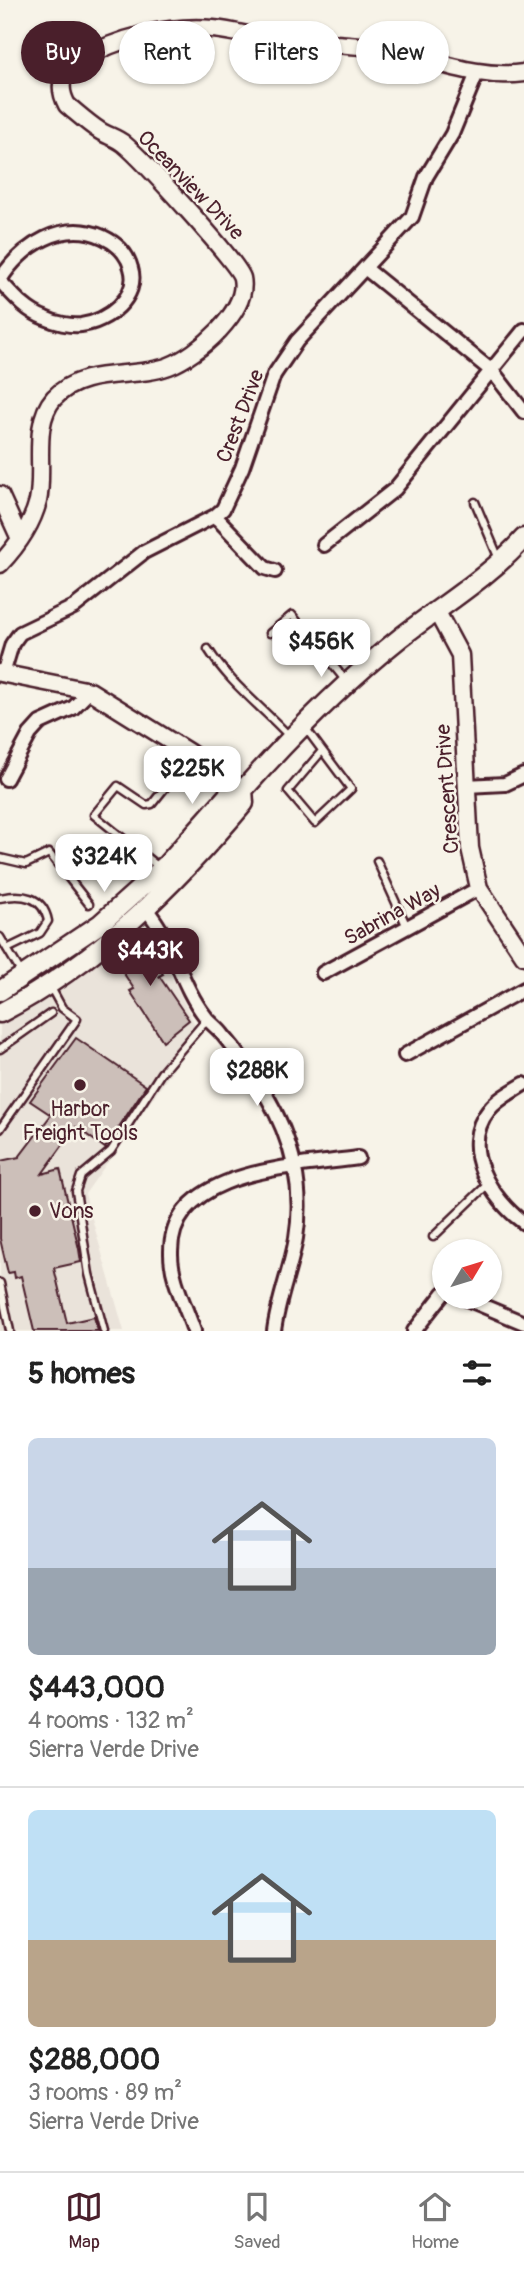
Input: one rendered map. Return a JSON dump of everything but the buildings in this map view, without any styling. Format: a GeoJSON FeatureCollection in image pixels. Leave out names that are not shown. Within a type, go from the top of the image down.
{"type":"FeatureCollection","features":[{"type":"Feature","properties":{"kind":"main road"},"geometry":{"type":"LineString","coordinates":[[2,986],[23,976],[100,924],[164,867],[230,793],[243,790],[296,731],[347,682],[500,562],[524,538]]}},
{"type":"Feature","properties":{"kind":"main road"},"geometry":{"type":"LineString","coordinates":[[0,1013],[50,984],[146,909],[196,860],[244,803],[243,790]]}},
{"type":"Feature","properties":{"kind":"main road"},"geometry":{"type":"LineString","coordinates":[[146,909],[146,891],[161,877],[164,867]]}},
{"type":"Feature","properties":{"kind":"street","name":"Oceanview Drive"},"geometry":{"type":"LineString","coordinates":[[0,564],[20,538],[37,501],[43,422],[54,398],[70,384],[168,366],[194,352],[234,315],[244,291],[242,275],[233,259],[201,228],[143,161],[67,105],[61,93],[61,79],[69,68],[89,55],[137,38],[169,31],[212,29],[277,40],[382,48],[492,76],[524,73]]}},
{"type":"Feature","properties":{"kind":"street","name":"Crest Drive"},"geometry":{"type":"LineString","coordinates":[[215,516],[223,509],[242,468],[274,374],[297,341],[412,217],[426,177],[452,134],[477,73]]}},
{"type":"Feature","properties":{"kind":"street"},"geometry":{"type":"LineString","coordinates":[[76,229],[103,237],[122,250],[131,267],[133,282],[120,306],[110,314],[81,325],[43,318],[23,306],[0,281],[14,261],[45,238],[76,229]]}},
{"type":"Feature","properties":{"kind":"street"},"geometry":{"type":"LineString","coordinates":[[365,268],[493,372],[524,412]]}},
{"type":"Feature","properties":{"kind":"street"},"geometry":{"type":"LineString","coordinates":[[324,545],[395,489],[493,372],[524,330]]}},
{"type":"Feature","properties":{"kind":"street"},"geometry":{"type":"LineString","coordinates":[[0,495],[20,538]]}},
{"type":"Feature","properties":{"kind":"street"},"geometry":{"type":"LineString","coordinates":[[243,790],[192,754],[89,691],[2,674],[12,645],[20,633],[74,607],[144,552],[215,516],[265,568],[275,572]]}},
{"type":"Feature","properties":{"kind":"street","name":"Crescent Drive"},"geometry":{"type":"LineString","coordinates":[[437,611],[460,655],[470,848],[479,888],[524,956]]}},
{"type":"Feature","properties":{"kind":"street"},"geometry":{"type":"LineString","coordinates":[[6,779],[30,734],[40,723],[73,708],[89,691]]}},
{"type":"Feature","properties":{"kind":"street"},"geometry":{"type":"LineString","coordinates":[[466,786],[505,784],[524,775]]}},
{"type":"Feature","properties":{"kind":"street","name":"Sabrina Way"},"geometry":{"type":"LineString","coordinates":[[323,973],[479,888]]}},
{"type":"Feature","properties":{"kind":"street"},"geometry":{"type":"LineString","coordinates":[[146,909],[169,940],[196,1002],[207,1019],[222,1033],[272,1101],[295,1167],[300,1209],[292,1260],[274,1331]]}},
{"type":"Feature","properties":{"kind":"street"},"geometry":{"type":"LineString","coordinates":[[405,1055],[524,989]]}},
{"type":"Feature","properties":{"kind":"street"},"geometry":{"type":"LineString","coordinates":[[524,1083],[489,1109],[480,1128],[478,1156],[498,1202],[524,1223]]}},
{"type":"Feature","properties":{"kind":"street"},"geometry":{"type":"LineString","coordinates":[[194,1331],[171,1257],[174,1230],[190,1202],[210,1187],[295,1167],[358,1158]]}},
{"type":"Feature","properties":{"kind":"street"},"geometry":{"type":"LineString","coordinates":[[414,1331],[432,1308]]}},
{"type":"Feature","properties":{"kind":"street"},"geometry":{"type":"LineString","coordinates":[[490,1309],[524,1323]]}},
{"type":"Feature","properties":{"kind":"lane"},"geometry":{"type":"LineString","coordinates":[[475,502],[500,562]]}},
{"type":"Feature","properties":{"kind":"lane"},"geometry":{"type":"LineString","coordinates":[[270,633],[292,615],[347,682]]}},
{"type":"Feature","properties":{"kind":"lane"},"geometry":{"type":"LineString","coordinates":[[208,649],[240,691],[322,751],[351,789],[315,823],[288,791],[322,751]]}},
{"type":"Feature","properties":{"kind":"lane"},"geometry":{"type":"LineString","coordinates":[[164,867],[94,815],[118,786],[146,805],[152,804],[192,754]]}},
{"type":"Feature","properties":{"kind":"lane"},"geometry":{"type":"LineString","coordinates":[[0,858],[26,864],[49,853],[89,904]]}},
{"type":"Feature","properties":{"kind":"lane"},"geometry":{"type":"LineString","coordinates":[[377,861],[407,928]]}},
{"type":"Feature","properties":{"kind":"lane"},"geometry":{"type":"LineString","coordinates":[[0,898],[13,895],[35,898],[46,909],[48,921],[40,933],[7,949]]}},
{"type":"Feature","properties":{"kind":"lane"},"geometry":{"type":"LineString","coordinates":[[0,937],[23,976]]}},
{"type":"Feature","properties":{"kind":"lane"},"geometry":{"type":"LineString","coordinates":[[0,1129],[77,1019],[62,1008],[50,984]]}},
{"type":"Feature","properties":{"kind":"lane"},"geometry":{"type":"LineString","coordinates":[[0,1049],[51,1013]]}},
{"type":"Feature","properties":{"kind":"lane"},"geometry":{"type":"LineString","coordinates":[[104,1331],[89,1274],[76,1191],[81,1176],[111,1151],[161,1073],[207,1019]]}},
{"type":"Feature","properties":{"kind":"lane"},"geometry":{"type":"LineString","coordinates":[[433,1237],[488,1184]]}},
{"type":"Feature","properties":{"kind":"lane"},"geometry":{"type":"LineString","coordinates":[[0,1283],[10,1331]]}},
{"type":"Feature","properties":{"kind":"shaded area"},"geometry":{"type":"Polygon","coordinates":[[[146,925],[199,1033],[85,1194],[124,1331],[0,1331],[0,1022],[146,925]]]}},
{"type":"Feature","properties":{"kind":"place","name":"Harbor Freight Tools"},"geometry":{"type":"Point","coordinates":[80,1085]}},
{"type":"Feature","properties":{"kind":"place","name":"Vons"},"geometry":{"type":"Point","coordinates":[35,1211]}}]}
